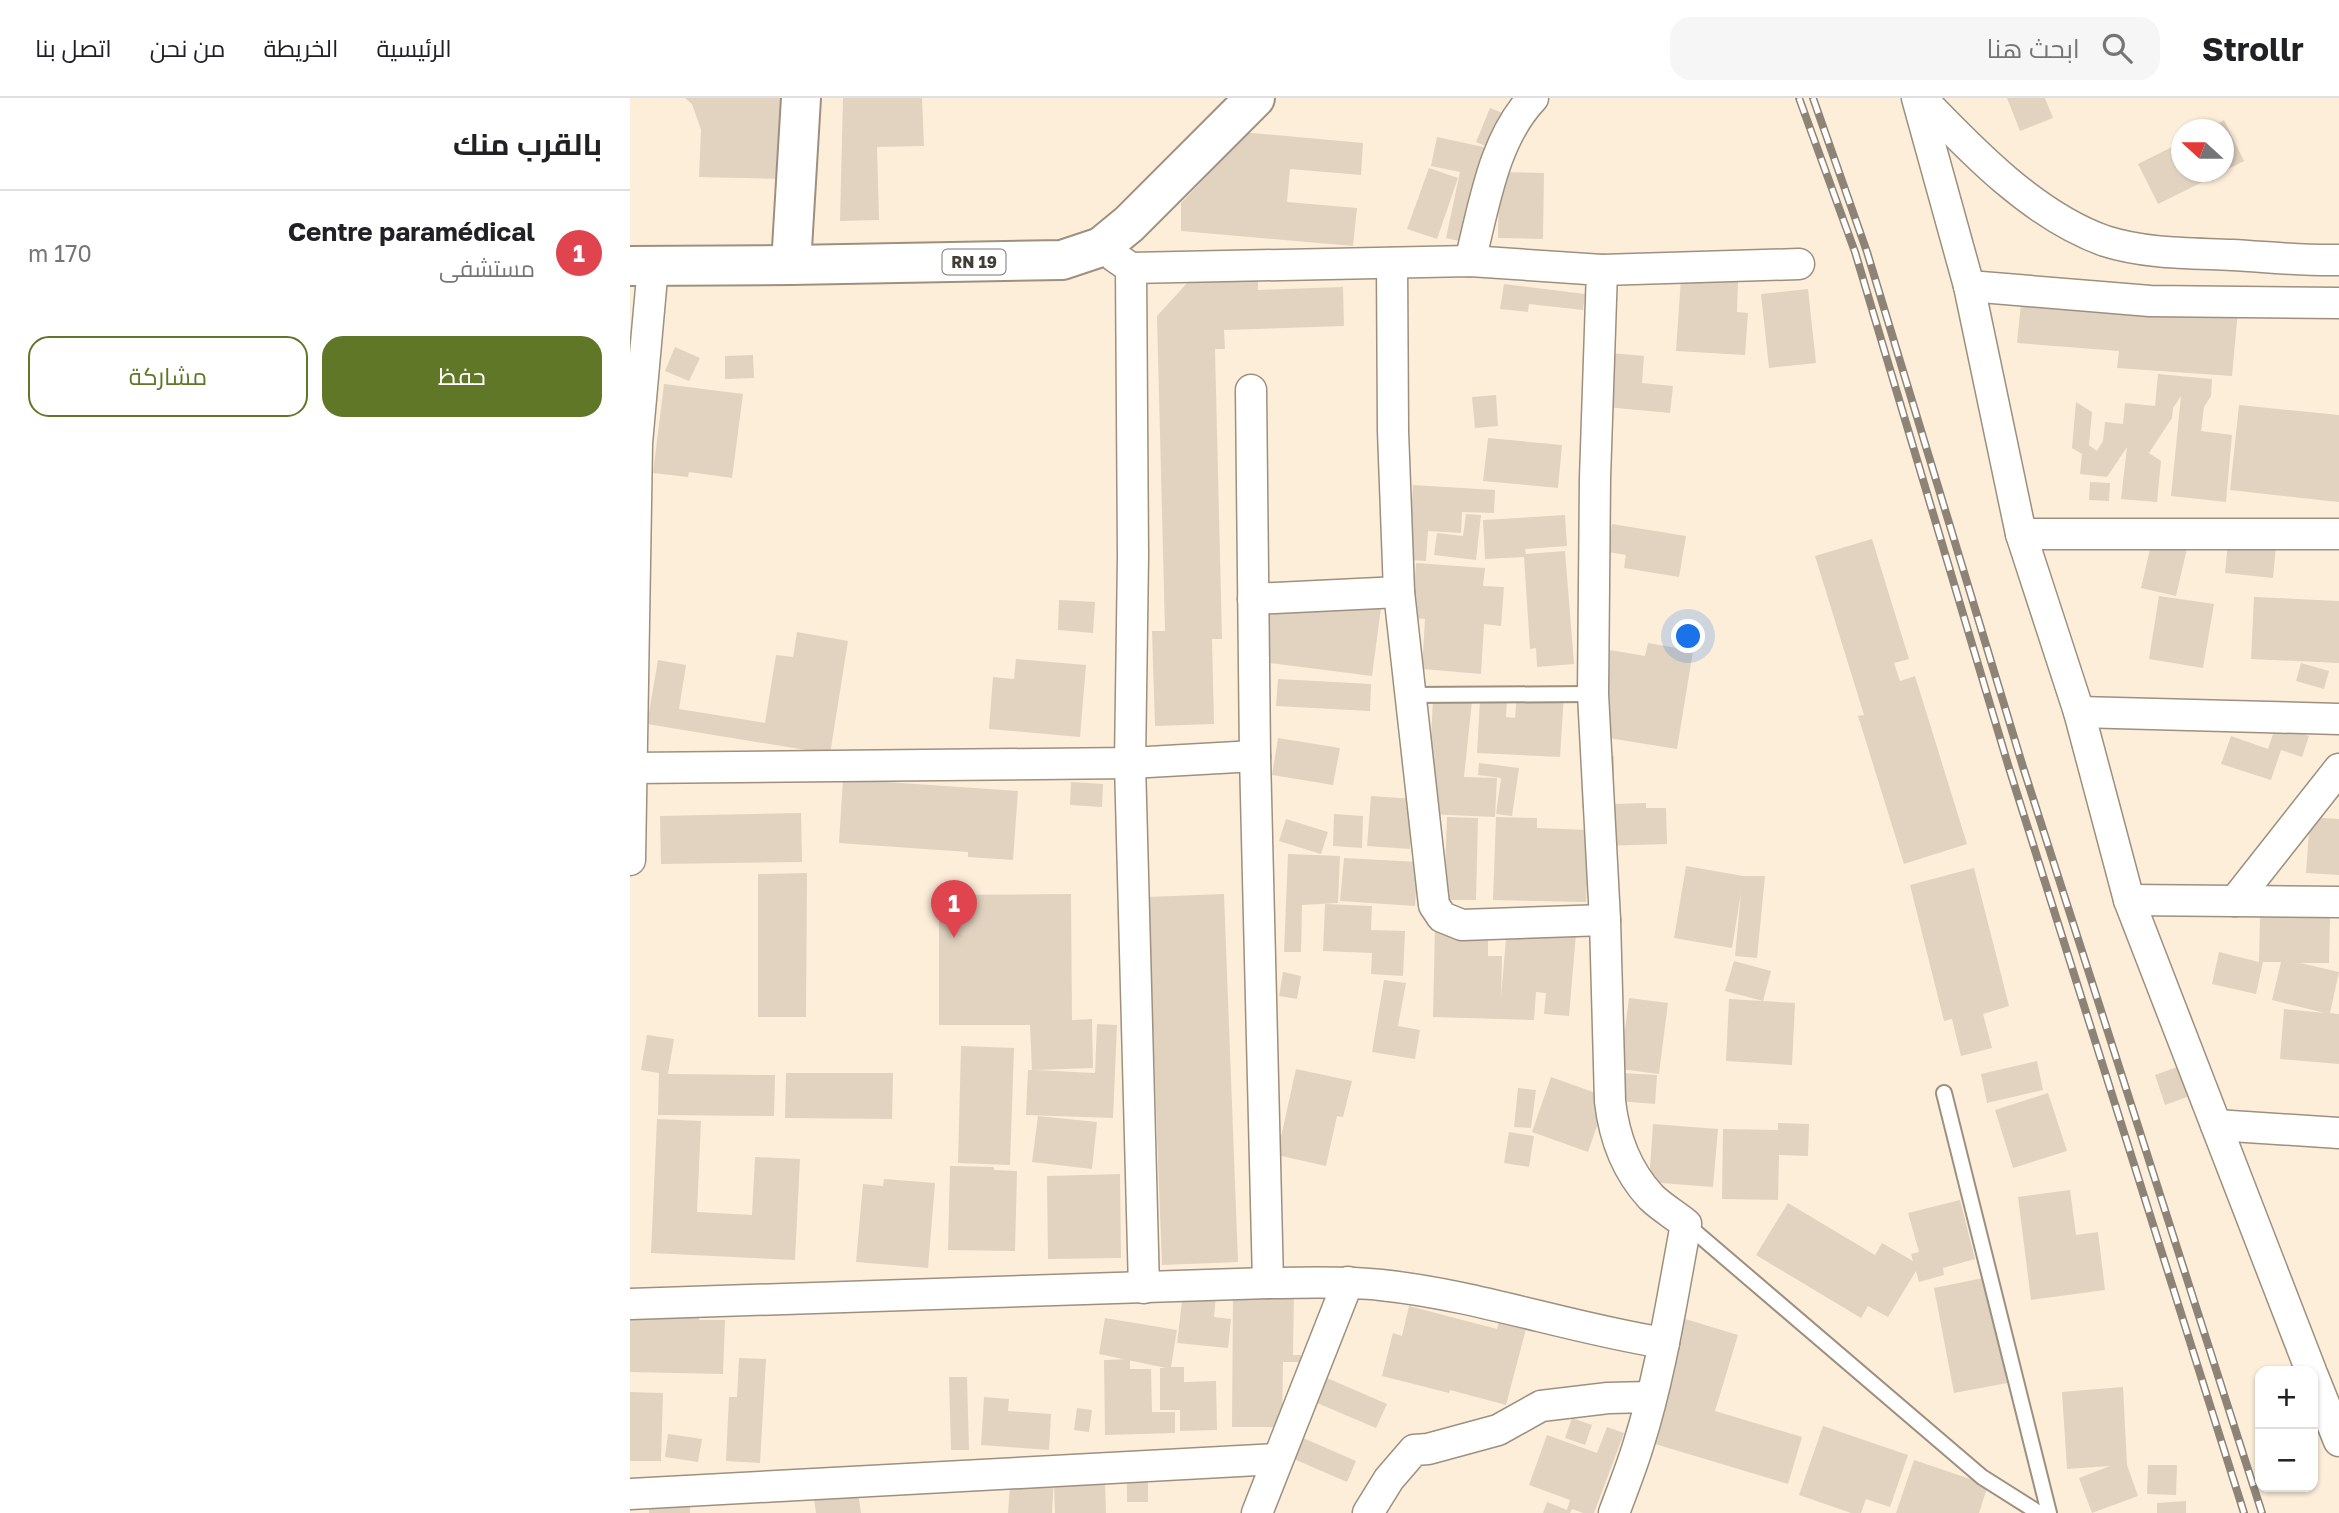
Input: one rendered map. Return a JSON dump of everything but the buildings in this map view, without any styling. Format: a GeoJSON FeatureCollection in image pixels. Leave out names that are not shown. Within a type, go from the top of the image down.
{"type":"FeatureCollection","features":[{"type":"Feature","properties":{"kind":"main road"},"geometry":{"type":"LineString","coordinates":[[791,265],[801,98]]}},
{"type":"Feature","properties":{"kind":"main road","name":"RN 19"},"geometry":{"type":"LineString","coordinates":[[642,266],[1116,257],[1129,224],[1255,98]]}},
{"type":"Feature","properties":{"kind":"street"},"geometry":{"type":"LineString","coordinates":[[1471,261],[1501,152],[1522,110],[1533,98]]}},
{"type":"Feature","properties":{"kind":"street"},"geometry":{"type":"LineString","coordinates":[[1919,98],[1966,144],[2031,199],[2068,224],[2106,241],[2151,251],[2339,260]]}},
{"type":"Feature","properties":{"kind":"street"},"geometry":{"type":"LineString","coordinates":[[1919,98],[1969,286],[2021,534],[2079,712],[2129,900],[2309,1366]]}},
{"type":"Feature","properties":{"kind":"street"},"geometry":{"type":"LineString","coordinates":[[1144,1288],[1130,763],[1133,556],[1116,257],[1392,263],[1471,261],[1602,270],[1799,264]]}},
{"type":"Feature","properties":{"kind":"street"},"geometry":{"type":"LineString","coordinates":[[1392,263],[1393,431],[1399,592],[1434,905],[1442,916],[1462,925],[1605,920]]}},
{"type":"Feature","properties":{"kind":"street"},"geometry":{"type":"LineString","coordinates":[[630,860],[634,443],[642,266]]}},
{"type":"Feature","properties":{"kind":"street"},"geometry":{"type":"LineString","coordinates":[[1602,270],[1595,478],[1593,694],[1605,920],[1610,1101],[1621,1153],[1651,1197],[1686,1224],[1651,1397],[1638,1446],[1614,1513]]}},
{"type":"Feature","properties":{"kind":"street"},"geometry":{"type":"LineString","coordinates":[[1969,286],[2150,301],[2339,303]]}},
{"type":"Feature","properties":{"kind":"street"},"geometry":{"type":"LineString","coordinates":[[1251,390],[1255,757],[1268,1283]]}},
{"type":"Feature","properties":{"kind":"street"},"geometry":{"type":"LineString","coordinates":[[2021,534],[2339,534]]}},
{"type":"Feature","properties":{"kind":"street"},"geometry":{"type":"LineString","coordinates":[[1253,599],[1399,592]]}},
{"type":"Feature","properties":{"kind":"street"},"geometry":{"type":"LineString","coordinates":[[2079,712],[2339,719]]}},
{"type":"Feature","properties":{"kind":"street"},"geometry":{"type":"LineString","coordinates":[[632,768],[1130,763],[1255,757]]}},
{"type":"Feature","properties":{"kind":"street"},"geometry":{"type":"LineString","coordinates":[[2235,901],[2339,769]]}},
{"type":"Feature","properties":{"kind":"street"},"geometry":{"type":"LineString","coordinates":[[2129,900],[2339,902]]}},
{"type":"Feature","properties":{"kind":"street"},"geometry":{"type":"LineString","coordinates":[[2216,1125],[2339,1133]]}},
{"type":"Feature","properties":{"kind":"street"},"geometry":{"type":"LineString","coordinates":[[1256,1513],[1348,1282]]}},
{"type":"Feature","properties":{"kind":"street"},"geometry":{"type":"LineString","coordinates":[[630,1304],[1348,1282],[1383,1285],[1526,1311],[1633,1338],[1664,1342]]}},
{"type":"Feature","properties":{"kind":"street"},"geometry":{"type":"LineString","coordinates":[[2318,1389],[2339,1441]]}},
{"type":"Feature","properties":{"kind":"street"},"geometry":{"type":"LineString","coordinates":[[1368,1513],[1389,1479],[1414,1450],[1428,1449],[1498,1430],[1541,1406],[1608,1398],[1651,1397]]}},
{"type":"Feature","properties":{"kind":"street"},"geometry":{"type":"LineString","coordinates":[[630,1494],[1277,1459]]}},
{"type":"Feature","properties":{"kind":"lane"},"geometry":{"type":"LineString","coordinates":[[1411,695],[1593,694]]}},
{"type":"Feature","properties":{"kind":"lane"},"geometry":{"type":"LineString","coordinates":[[1944,1093],[2049,1513]]}},
{"type":"Feature","properties":{"kind":"lane"},"geometry":{"type":"LineString","coordinates":[[1686,1224],[1982,1477],[2039,1513]]}},
{"type":"Feature","properties":{"kind":"railway"},"geometry":{"type":"LineString","coordinates":[[1799,98],[1855,252],[2009,768],[2244,1513]]}},
{"type":"Feature","properties":{"kind":"railway"},"geometry":{"type":"LineString","coordinates":[[1813,98],[1867,252],[2023,767],[2262,1513]]}},
{"type":"Feature","properties":{"kind":"place","name":"Centre paramédical"},"geometry":{"type":"Point","coordinates":[954,938]}}]}
